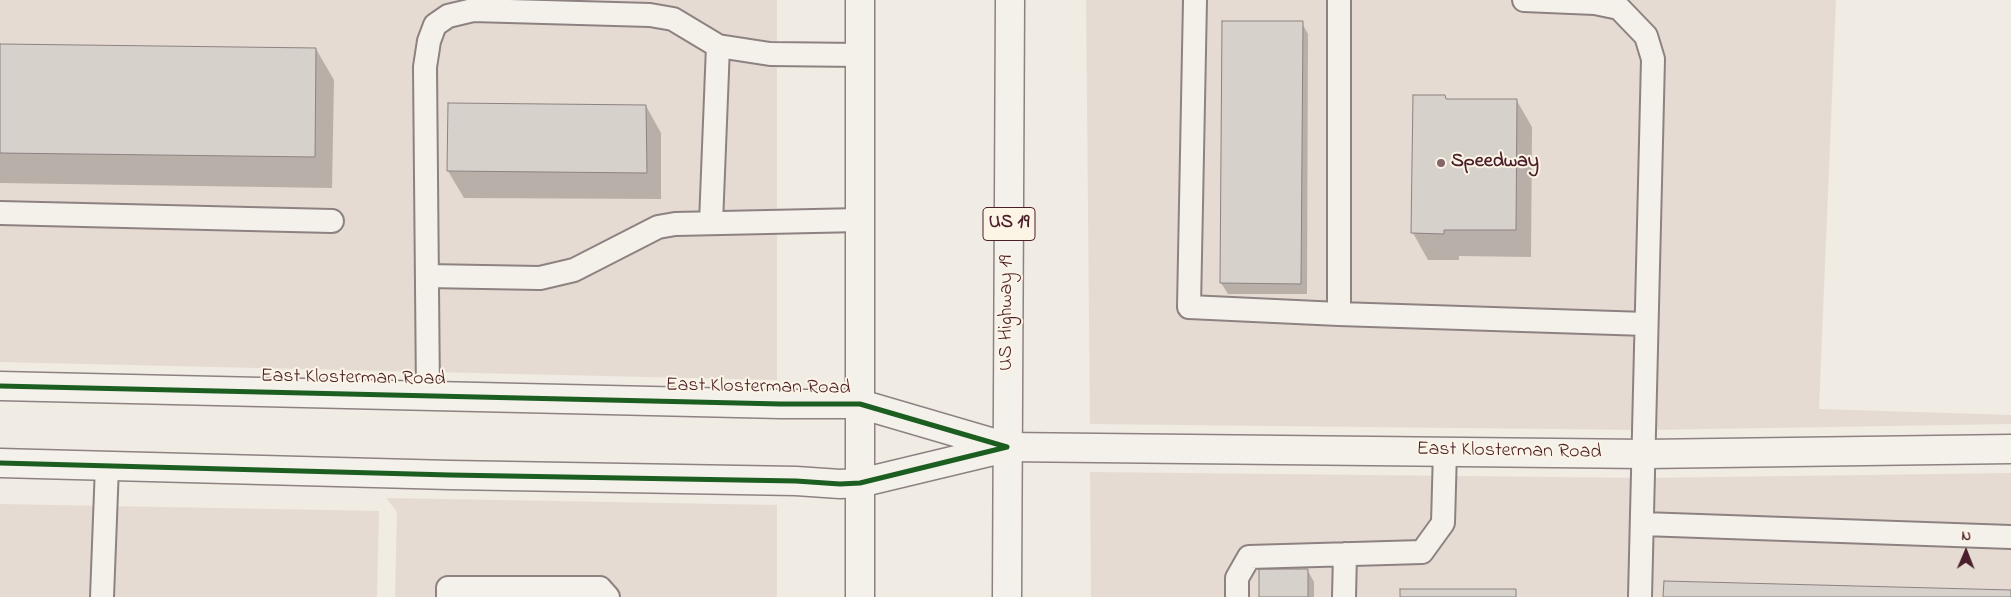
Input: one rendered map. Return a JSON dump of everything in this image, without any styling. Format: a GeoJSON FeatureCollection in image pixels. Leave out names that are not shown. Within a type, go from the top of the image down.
{"type":"FeatureCollection","features":[{"type":"Feature","properties":{"kind":"main road"},"geometry":{"type":"LineString","coordinates":[[860,0],[860,597]]}},
{"type":"Feature","properties":{"kind":"main road","name":"US Highway 19"},"geometry":{"type":"LineString","coordinates":[[1007,597],[1010,0]]}},
{"type":"Feature","properties":{"kind":"main road","name":"East Klosterman Road"},"geometry":{"type":"LineString","coordinates":[[0,386],[781,404],[860,404],[1007,447]]}},
{"type":"Feature","properties":{"kind":"main road","name":"East Klosterman Road"},"geometry":{"type":"LineString","coordinates":[[0,464],[796,481],[840,484],[860,483],[1007,447],[1644,454],[2011,449]]}},
{"type":"Feature","properties":{"kind":"lane"},"geometry":{"type":"LineString","coordinates":[[1195,0],[1189,307],[1646,324]]}},
{"type":"Feature","properties":{"kind":"lane"},"geometry":{"type":"LineString","coordinates":[[1339,0],[1339,314]]}},
{"type":"Feature","properties":{"kind":"lane"},"geometry":{"type":"LineString","coordinates":[[1524,0],[1595,3],[1618,8],[1646,36],[1653,59],[1640,597]]}},
{"type":"Feature","properties":{"kind":"lane"},"geometry":{"type":"LineString","coordinates":[[428,396],[425,67],[429,41],[435,25],[448,16],[473,10],[650,15],[672,19],[718,46],[770,54],[860,55]]}},
{"type":"Feature","properties":{"kind":"lane"},"geometry":{"type":"LineString","coordinates":[[711,223],[718,46]]}},
{"type":"Feature","properties":{"kind":"lane"},"geometry":{"type":"LineString","coordinates":[[0,214],[332,221]]}},
{"type":"Feature","properties":{"kind":"lane"},"geometry":{"type":"LineString","coordinates":[[427,276],[540,278],[574,270],[658,227],[675,224],[860,220]]}},
{"type":"Feature","properties":{"kind":"lane"},"geometry":{"type":"LineString","coordinates":[[1237,597],[1237,578],[1249,557],[1422,552],[1443,523],[1445,451]]}},
{"type":"Feature","properties":{"kind":"lane"},"geometry":{"type":"LineString","coordinates":[[102,597],[107,466]]}},
{"type":"Feature","properties":{"kind":"lane"},"geometry":{"type":"LineString","coordinates":[[1643,524],[2011,537]]}},
{"type":"Feature","properties":{"kind":"lane"},"geometry":{"type":"LineString","coordinates":[[1344,597],[1345,554]]}},
{"type":"Feature","properties":{"kind":"lane"},"geometry":{"type":"LineString","coordinates":[[448,597],[448,588],[600,588],[608,597]]}},
{"type":"Feature","properties":{"kind":"shaded area"},"geometry":{"type":"Polygon","coordinates":[[[0,0],[777,0],[777,380],[0,362],[0,0]]]}},
{"type":"Feature","properties":{"kind":"shaded area"},"geometry":{"type":"Polygon","coordinates":[[[1086,0],[1836,0],[1819,409],[2011,415],[2011,424],[1645,430],[1090,424],[1086,0]]]}},
{"type":"Feature","properties":{"kind":"shaded area"},"geometry":{"type":"Polygon","coordinates":[[[1090,472],[1645,478],[2011,473],[2011,597],[1091,597],[1090,472]]]}},
{"type":"Feature","properties":{"kind":"shaded area"},"geometry":{"type":"Polygon","coordinates":[[[386,498],[777,505],[777,597],[395,597],[397,512],[386,498]]]}},
{"type":"Feature","properties":{"kind":"shaded area"},"geometry":{"type":"Polygon","coordinates":[[[0,504],[379,511],[377,597],[0,597],[0,504]]]}},
{"type":"Feature","properties":{"kind":"building"},"geometry":{"type":"Polygon","coordinates":[[[1222,21],[1303,21],[1301,284],[1220,283],[1222,21]]]}},
{"type":"Feature","properties":{"kind":"building"},"geometry":{"type":"Polygon","coordinates":[[[0,44],[316,48],[315,157],[0,153],[0,44]]]}},
{"type":"Feature","properties":{"kind":"building"},"geometry":{"type":"Polygon","coordinates":[[[1413,95],[1445,95],[1446,99],[1517,99],[1516,230],[1444,230],[1444,234],[1411,233],[1413,95]]]}},
{"type":"Feature","properties":{"kind":"building"},"geometry":{"type":"Polygon","coordinates":[[[448,103],[646,105],[647,173],[447,171],[448,103]]]}},
{"type":"Feature","properties":{"kind":"building"},"geometry":{"type":"Polygon","coordinates":[[[1259,569],[1308,569],[1308,597],[1259,597],[1259,569]]]}},
{"type":"Feature","properties":{"kind":"building"},"geometry":{"type":"Polygon","coordinates":[[[1664,581],[2011,590],[2011,597],[1663,597],[1664,581]]]}},
{"type":"Feature","properties":{"kind":"building"},"geometry":{"type":"Polygon","coordinates":[[[1400,589],[1516,589],[1516,597],[1400,597],[1400,589]]]}},
{"type":"Feature","properties":{"kind":"cycle path"},"geometry":{"type":"LineString","coordinates":[[0,386],[781,404],[860,404],[1007,447]]}},
{"type":"Feature","properties":{"kind":"cycle path"},"geometry":{"type":"LineString","coordinates":[[0,463],[450,475],[796,481],[840,484],[860,483],[1007,447]]}},
{"type":"Feature","properties":{"kind":"place","name":"Speedway"},"geometry":{"type":"Point","coordinates":[1441,163]}}]}
